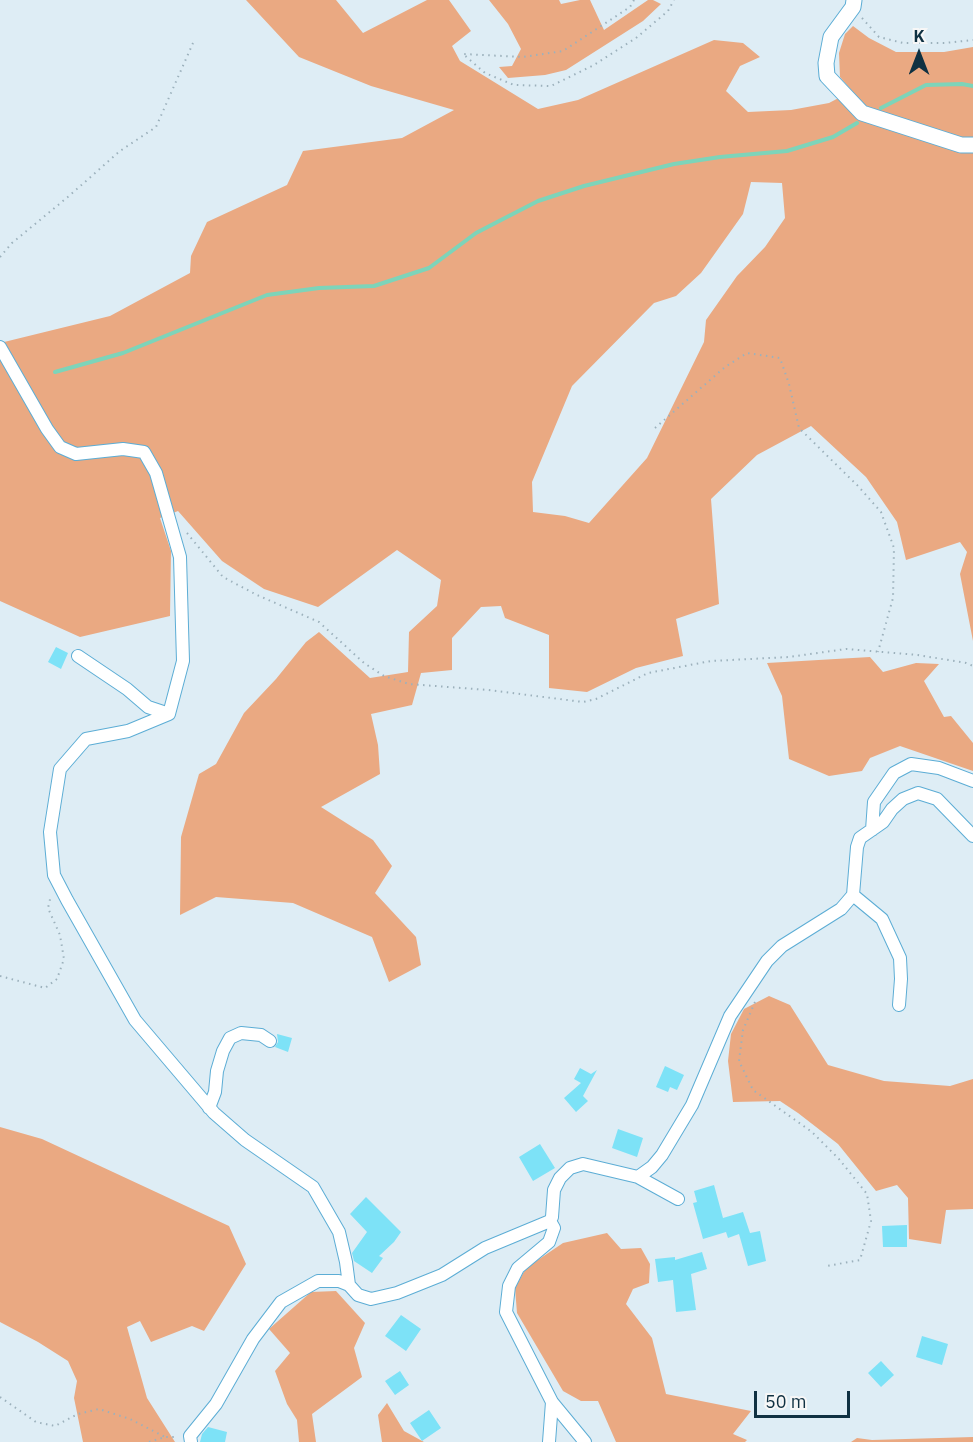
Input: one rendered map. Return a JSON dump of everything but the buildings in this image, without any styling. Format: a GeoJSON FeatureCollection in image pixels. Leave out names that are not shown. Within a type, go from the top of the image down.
{"type":"FeatureCollection","features":[{"type":"Feature","properties":{"kind":"street"},"geometry":{"type":"LineString","coordinates":[[853,4],[831,37],[826,63],[827,76],[862,113],[961,145],[973,145]]}},
{"type":"Feature","properties":{"kind":"street"},"geometry":{"type":"LineString","coordinates":[[0,346],[47,429],[60,447],[76,454],[123,449],[144,452],[156,473],[180,556],[183,661],[169,714]]}},
{"type":"Feature","properties":{"kind":"street"},"geometry":{"type":"LineString","coordinates":[[78,656],[127,689],[148,707],[169,714]]}},
{"type":"Feature","properties":{"kind":"street"},"geometry":{"type":"LineString","coordinates":[[169,714],[128,730],[86,740],[60,769],[50,832],[54,875],[135,1020],[209,1108],[244,1140],[313,1187],[339,1232],[349,1285]]}},
{"type":"Feature","properties":{"kind":"street"},"geometry":{"type":"LineString","coordinates":[[872,830],[874,802],[894,773],[911,764],[939,768],[973,781]]}},
{"type":"Feature","properties":{"kind":"street"},"geometry":{"type":"LineString","coordinates":[[638,1177],[652,1167],[662,1155],[686,1115],[730,1016],[767,961],[782,946],[841,909],[853,895],[857,847],[860,838],[883,822],[903,799],[918,793],[937,799],[973,836]]}},
{"type":"Feature","properties":{"kind":"street"},"geometry":{"type":"LineString","coordinates":[[853,895],[882,919],[900,958],[902,979],[899,1005]]}},
{"type":"Feature","properties":{"kind":"street"},"geometry":{"type":"LineString","coordinates":[[209,1108],[215,1092],[217,1071],[230,1038],[242,1033],[261,1035],[270,1041]]}},
{"type":"Feature","properties":{"kind":"street"},"geometry":{"type":"LineString","coordinates":[[191,1439],[216,1404],[253,1339],[281,1302],[318,1281],[339,1281],[349,1285],[358,1295],[371,1299],[397,1293],[442,1275],[485,1248],[550,1221],[554,1190],[560,1178],[570,1168],[583,1164],[638,1177],[678,1198]]}},
{"type":"Feature","properties":{"kind":"street"},"geometry":{"type":"LineString","coordinates":[[550,1221],[554,1228],[549,1242],[518,1268],[509,1286],[506,1312],[552,1402],[585,1442]]}},
{"type":"Feature","properties":{"kind":"street"},"geometry":{"type":"LineString","coordinates":[[549,1442],[552,1402]]}},
{"type":"Feature","properties":{"kind":"path"},"geometry":{"type":"LineString","coordinates":[[634,0],[630,7],[563,51],[523,57],[463,54],[485,73],[514,85],[551,86],[594,65],[636,39],[668,11],[674,0]]}},
{"type":"Feature","properties":{"kind":"path"},"geometry":{"type":"LineString","coordinates":[[853,4],[879,37],[903,42],[945,43],[973,40]]}},
{"type":"Feature","properties":{"kind":"path"},"geometry":{"type":"LineString","coordinates":[[0,256],[12,243],[120,151],[156,127],[193,43]]}},
{"type":"Feature","properties":{"kind":"path"},"geometry":{"type":"LineString","coordinates":[[654,428],[725,367],[747,353],[780,358],[789,384],[799,428],[881,512],[894,548],[893,598],[878,652]]}},
{"type":"Feature","properties":{"kind":"path"},"geometry":{"type":"LineString","coordinates":[[183,529],[223,577],[257,595],[319,622],[364,663],[384,676],[409,684],[488,690],[584,702],[596,699],[648,673],[711,661],[789,657],[846,649],[918,655],[973,666]]}},
{"type":"Feature","properties":{"kind":"path"},"geometry":{"type":"LineString","coordinates":[[0,976],[45,988],[57,979],[64,958],[60,935],[48,908],[54,875]]}},
{"type":"Feature","properties":{"kind":"path"},"geometry":{"type":"LineString","coordinates":[[758,996],[743,1030],[739,1061],[753,1090],[812,1132],[839,1159],[867,1194],[871,1221],[860,1260],[827,1266]]}},
{"type":"Feature","properties":{"kind":"path"},"geometry":{"type":"LineString","coordinates":[[0,1397],[36,1422],[55,1426],[78,1414],[99,1409],[130,1419],[165,1437]]}},
{"type":"Feature","properties":{"kind":"path"},"geometry":{"type":"LineString","coordinates":[[149,1442],[165,1437],[191,1439]]}},
{"type":"Feature","properties":{"kind":"shaded area"},"geometry":{"type":"Polygon","coordinates":[[[246,0],[336,0],[363,33],[427,0],[449,0],[471,31],[452,46],[460,61],[538,109],[578,100],[714,40],[743,43],[760,57],[740,66],[726,91],[748,112],[791,110],[829,103],[852,91],[840,77],[839,53],[845,34],[853,26],[869,38],[896,52],[944,52],[973,47],[973,641],[960,574],[967,552],[960,542],[906,560],[897,522],[866,477],[811,426],[757,455],[711,499],[719,604],[676,619],[683,656],[636,668],[587,692],[549,688],[549,635],[505,618],[501,606],[481,607],[452,638],[452,670],[421,673],[412,705],[371,714],[378,745],[380,774],[321,807],[373,840],[392,866],[375,893],[416,937],[421,965],[389,982],[372,937],[293,903],[216,897],[180,915],[181,837],[199,774],[216,764],[244,713],[306,642],[319,632],[370,678],[408,672],[409,632],[437,606],[441,580],[397,550],[318,607],[264,589],[222,561],[178,511],[160,518],[171,551],[170,616],[80,637],[0,601],[0,343],[110,316],[190,273],[191,256],[207,222],[287,185],[303,151],[402,138],[454,110],[371,86],[299,57],[246,0]],[[751,182],[743,214],[701,273],[676,296],[654,303],[572,386],[532,482],[533,512],[565,516],[589,523],[647,458],[704,342],[706,320],[737,276],[765,247],[785,218],[782,183],[751,182]]]}},
{"type":"Feature","properties":{"kind":"shaded area"},"geometry":{"type":"Polygon","coordinates":[[[489,0],[559,0],[561,4],[590,0],[604,30],[648,0],[661,4],[643,21],[566,70],[545,75],[508,78],[499,67],[512,66],[521,49],[508,24],[489,0]]]}},
{"type":"Feature","properties":{"kind":"shaded area"},"geometry":{"type":"Polygon","coordinates":[[[870,657],[883,672],[916,663],[939,664],[924,681],[944,717],[951,716],[973,743],[973,771],[900,746],[870,758],[862,771],[829,776],[789,759],[782,696],[767,663],[870,657]]]}},
{"type":"Feature","properties":{"kind":"shaded area"},"geometry":{"type":"Polygon","coordinates":[[[769,996],[790,1005],[828,1065],[884,1081],[950,1086],[973,1079],[973,1209],[946,1210],[941,1244],[909,1239],[908,1198],[897,1185],[876,1191],[838,1144],[798,1113],[780,1101],[733,1102],[728,1061],[731,1034],[744,1009],[769,996]]]}},
{"type":"Feature","properties":{"kind":"shaded area"},"geometry":{"type":"Polygon","coordinates":[[[0,1127],[42,1139],[229,1226],[246,1264],[204,1331],[192,1326],[151,1342],[140,1321],[127,1327],[147,1398],[175,1442],[83,1442],[74,1398],[77,1381],[68,1361],[0,1322],[0,1127]]]}},
{"type":"Feature","properties":{"kind":"shaded area"},"geometry":{"type":"Polygon","coordinates":[[[607,1233],[621,1249],[641,1248],[650,1264],[649,1283],[633,1289],[626,1304],[652,1338],[666,1394],[751,1411],[733,1434],[747,1440],[745,1442],[616,1442],[598,1401],[581,1401],[563,1391],[517,1313],[515,1288],[526,1268],[563,1243],[607,1233]]]}},
{"type":"Feature","properties":{"kind":"shaded area"},"geometry":{"type":"Polygon","coordinates":[[[336,1291],[365,1323],[354,1348],[362,1377],[312,1414],[316,1442],[299,1442],[297,1420],[287,1404],[275,1371],[290,1353],[269,1329],[311,1292],[336,1291]]]}},
{"type":"Feature","properties":{"kind":"shaded area"},"geometry":{"type":"Polygon","coordinates":[[[387,1403],[404,1431],[424,1442],[382,1442],[378,1415],[387,1403]]]}},
{"type":"Feature","properties":{"kind":"shaded area"},"geometry":{"type":"Polygon","coordinates":[[[973,1437],[973,1442],[851,1442],[857,1438],[872,1440],[973,1437]]]}},
{"type":"Feature","properties":{"kind":"waterway"},"geometry":{"type":"LineString","coordinates":[[881,108],[926,85],[973,86]]}},
{"type":"Feature","properties":{"kind":"waterway"},"geometry":{"type":"LineString","coordinates":[[55,372],[123,353],[267,295],[319,288],[374,286],[429,268],[476,233],[538,201],[584,186],[674,164],[787,151],[833,137],[857,123]]}}]}
